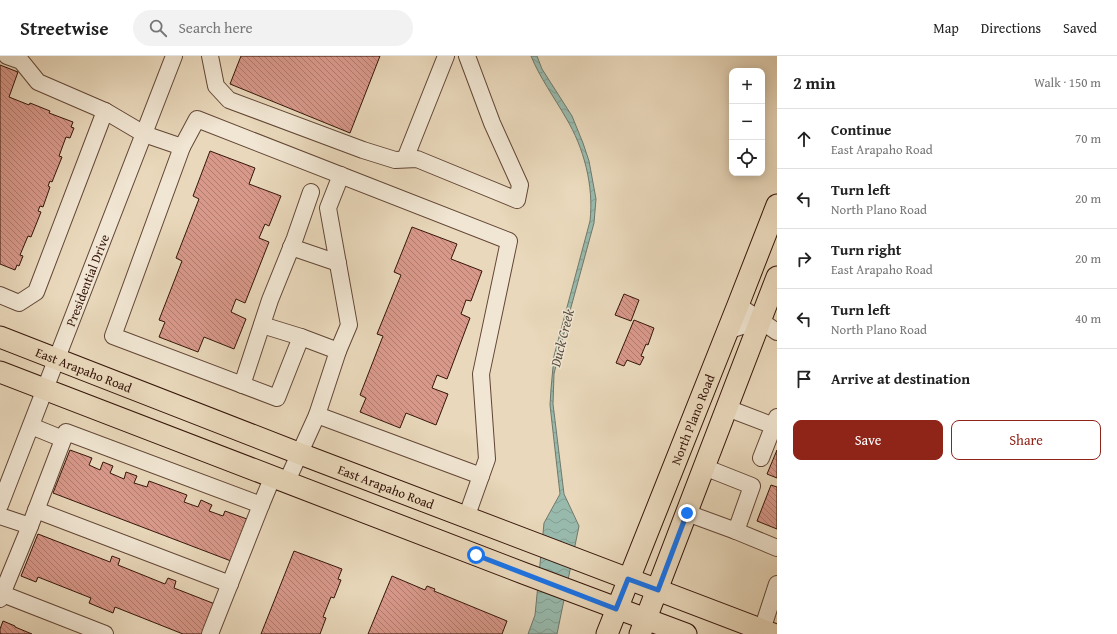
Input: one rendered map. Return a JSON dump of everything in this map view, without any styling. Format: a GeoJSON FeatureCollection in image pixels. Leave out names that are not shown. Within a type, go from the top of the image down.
{"type":"FeatureCollection","features":[{"type":"Feature","properties":{"kind":"main road","name":"North Plano Road"},"geometry":{"type":"LineString","coordinates":[[607,634],[777,205]]}},
{"type":"Feature","properties":{"kind":"main road"},"geometry":{"type":"LineString","coordinates":[[643,627],[727,408],[769,326],[777,277]]}},
{"type":"Feature","properties":{"kind":"main road","name":"East Arapaho Road"},"geometry":{"type":"LineString","coordinates":[[0,337],[466,518],[768,632]]}},
{"type":"Feature","properties":{"kind":"main road"},"geometry":{"type":"LineString","coordinates":[[0,372],[280,478],[592,599],[616,609],[643,627],[686,634]]}},
{"type":"Feature","properties":{"kind":"street"},"geometry":{"type":"LineString","coordinates":[[7,56],[21,61],[38,82],[105,111],[144,134],[182,147]]}},
{"type":"Feature","properties":{"kind":"street","name":"Presidential Drive"},"geometry":{"type":"LineString","coordinates":[[0,505],[174,56]]}},
{"type":"Feature","properties":{"kind":"street"},"geometry":{"type":"LineString","coordinates":[[406,159],[446,56]]}},
{"type":"Feature","properties":{"kind":"street"},"geometry":{"type":"LineString","coordinates":[[213,60],[216,86],[229,100],[363,150],[395,160],[417,159],[517,200],[520,185],[492,123],[467,56]]}},
{"type":"Feature","properties":{"kind":"street"},"geometry":{"type":"LineString","coordinates":[[0,295],[19,303],[36,292],[105,111]]}},
{"type":"Feature","properties":{"kind":"street"},"geometry":{"type":"LineString","coordinates":[[301,338],[277,398],[113,336],[182,147],[197,118],[509,241],[480,374],[487,459],[466,518]]}},
{"type":"Feature","properties":{"kind":"street"},"geometry":{"type":"LineString","coordinates":[[210,634],[261,505],[298,453],[317,415],[338,351],[349,325],[328,208],[341,175]]}},
{"type":"Feature","properties":{"kind":"street"},"geometry":{"type":"LineString","coordinates":[[242,385],[270,300],[311,192]]}},
{"type":"Feature","properties":{"kind":"street"},"geometry":{"type":"LineString","coordinates":[[291,247],[338,263]]}},
{"type":"Feature","properties":{"kind":"street"},"geometry":{"type":"LineString","coordinates":[[738,305],[769,326]]}},
{"type":"Feature","properties":{"kind":"street"},"geometry":{"type":"LineString","coordinates":[[262,325],[338,351]]}},
{"type":"Feature","properties":{"kind":"street"},"geometry":{"type":"LineString","coordinates":[[727,330],[769,326]]}},
{"type":"Feature","properties":{"kind":"street"},"geometry":{"type":"LineString","coordinates":[[727,408],[775,422],[761,458]]}},
{"type":"Feature","properties":{"kind":"street"},"geometry":{"type":"LineString","coordinates":[[317,415],[481,476]]}},
{"type":"Feature","properties":{"kind":"street"},"geometry":{"type":"LineString","coordinates":[[31,426],[63,439]]}},
{"type":"Feature","properties":{"kind":"street"},"geometry":{"type":"LineString","coordinates":[[106,634],[1,595],[30,526],[66,432],[261,505]]}},
{"type":"Feature","properties":{"kind":"street"},"geometry":{"type":"LineString","coordinates":[[704,467],[752,486],[736,531]]}},
{"type":"Feature","properties":{"kind":"street"},"geometry":{"type":"LineString","coordinates":[[36,510],[230,584]]}},
{"type":"Feature","properties":{"kind":"street"},"geometry":{"type":"LineString","coordinates":[[687,513],[777,548]]}},
{"type":"Feature","properties":{"kind":"street"},"geometry":{"type":"LineString","coordinates":[[0,516],[30,526]]}},
{"type":"Feature","properties":{"kind":"street"},"geometry":{"type":"LineString","coordinates":[[768,632],[777,584]]}},
{"type":"Feature","properties":{"kind":"water","name":"Duck Creek"},"geometry":{"type":"Polygon","coordinates":[[[531,56],[537,56],[542,69],[572,116],[589,161],[596,199],[594,223],[554,374],[553,404],[564,494],[579,526],[557,634],[528,634],[535,615],[544,523],[560,494],[550,405],[554,356],[590,221],[591,208],[589,181],[583,155],[578,142],[531,56]]]}},
{"type":"Feature","properties":{"kind":"building"},"geometry":{"type":"Polygon","coordinates":[[[241,56],[380,56],[350,133],[230,84],[241,56]]]}},
{"type":"Feature","properties":{"kind":"building"},"geometry":{"type":"Polygon","coordinates":[[[0,65],[18,72],[9,97],[50,111],[49,113],[73,122],[71,127],[74,128],[70,138],[66,137],[59,156],[62,157],[52,182],[50,181],[48,186],[50,187],[43,207],[40,206],[38,211],[41,212],[31,237],[28,236],[20,255],[23,256],[19,266],[17,265],[15,270],[0,264],[0,65]]]}},
{"type":"Feature","properties":{"kind":"building"},"geometry":{"type":"Polygon","coordinates":[[[210,151],[255,168],[249,184],[281,196],[269,226],[265,224],[259,238],[269,242],[245,303],[236,299],[231,312],[246,319],[234,349],[204,337],[198,352],[159,337],[165,322],[159,320],[182,261],[176,258],[199,199],[193,196],[210,151]]]}},
{"type":"Feature","properties":{"kind":"building"},"geometry":{"type":"Polygon","coordinates":[[[412,227],[457,244],[451,259],[482,271],[471,301],[466,300],[461,314],[470,318],[447,379],[437,375],[432,388],[448,394],[436,425],[406,413],[400,428],[360,412],[366,398],[360,395],[383,336],[377,334],[401,275],[394,272],[412,227]]]}},
{"type":"Feature","properties":{"kind":"building"},"geometry":{"type":"Polygon","coordinates":[[[624,294],[639,300],[631,321],[615,315],[624,294]]]}},
{"type":"Feature","properties":{"kind":"building"},"geometry":{"type":"Polygon","coordinates":[[[634,320],[654,328],[648,345],[646,344],[641,356],[644,357],[640,365],[627,360],[624,366],[616,363],[634,320]]]}},
{"type":"Feature","properties":{"kind":"building"},"geometry":{"type":"Polygon","coordinates":[[[70,450],[92,458],[89,465],[100,470],[103,462],[113,466],[110,473],[124,479],[126,472],[137,476],[134,483],[147,487],[149,481],[187,495],[184,502],[198,507],[201,500],[212,505],[209,511],[223,516],[225,511],[247,519],[231,561],[53,493],[70,450]]]}},
{"type":"Feature","properties":{"kind":"building"},"geometry":{"type":"Polygon","coordinates":[[[777,450],[777,478],[767,474],[777,450]]]}},
{"type":"Feature","properties":{"kind":"building"},"geometry":{"type":"Polygon","coordinates":[[[771,485],[777,487],[777,529],[757,521],[771,485]]]}},
{"type":"Feature","properties":{"kind":"building"},"geometry":{"type":"Polygon","coordinates":[[[38,534],[110,562],[112,556],[120,559],[118,565],[165,584],[168,578],[176,581],[174,588],[215,604],[204,634],[183,634],[115,607],[113,613],[89,603],[91,598],[38,577],[36,582],[21,576],[38,534]]]}},
{"type":"Feature","properties":{"kind":"building"},"geometry":{"type":"Polygon","coordinates":[[[294,551],[342,569],[338,579],[341,580],[334,598],[331,597],[323,617],[326,618],[320,634],[261,634],[294,551]]]}},
{"type":"Feature","properties":{"kind":"building"},"geometry":{"type":"Polygon","coordinates":[[[392,576],[425,590],[427,586],[435,589],[434,591],[507,621],[502,634],[368,634],[392,576]]]}},
{"type":"Feature","properties":{"kind":"building"},"geometry":{"type":"Polygon","coordinates":[[[3,621],[15,627],[32,634],[0,634],[3,621]]]}},
{"type":"Feature","properties":{"kind":"route"},"geometry":{"type":"LineString","coordinates":[[476,555],[616,609],[628,579],[658,590],[687,513]]}}]}
